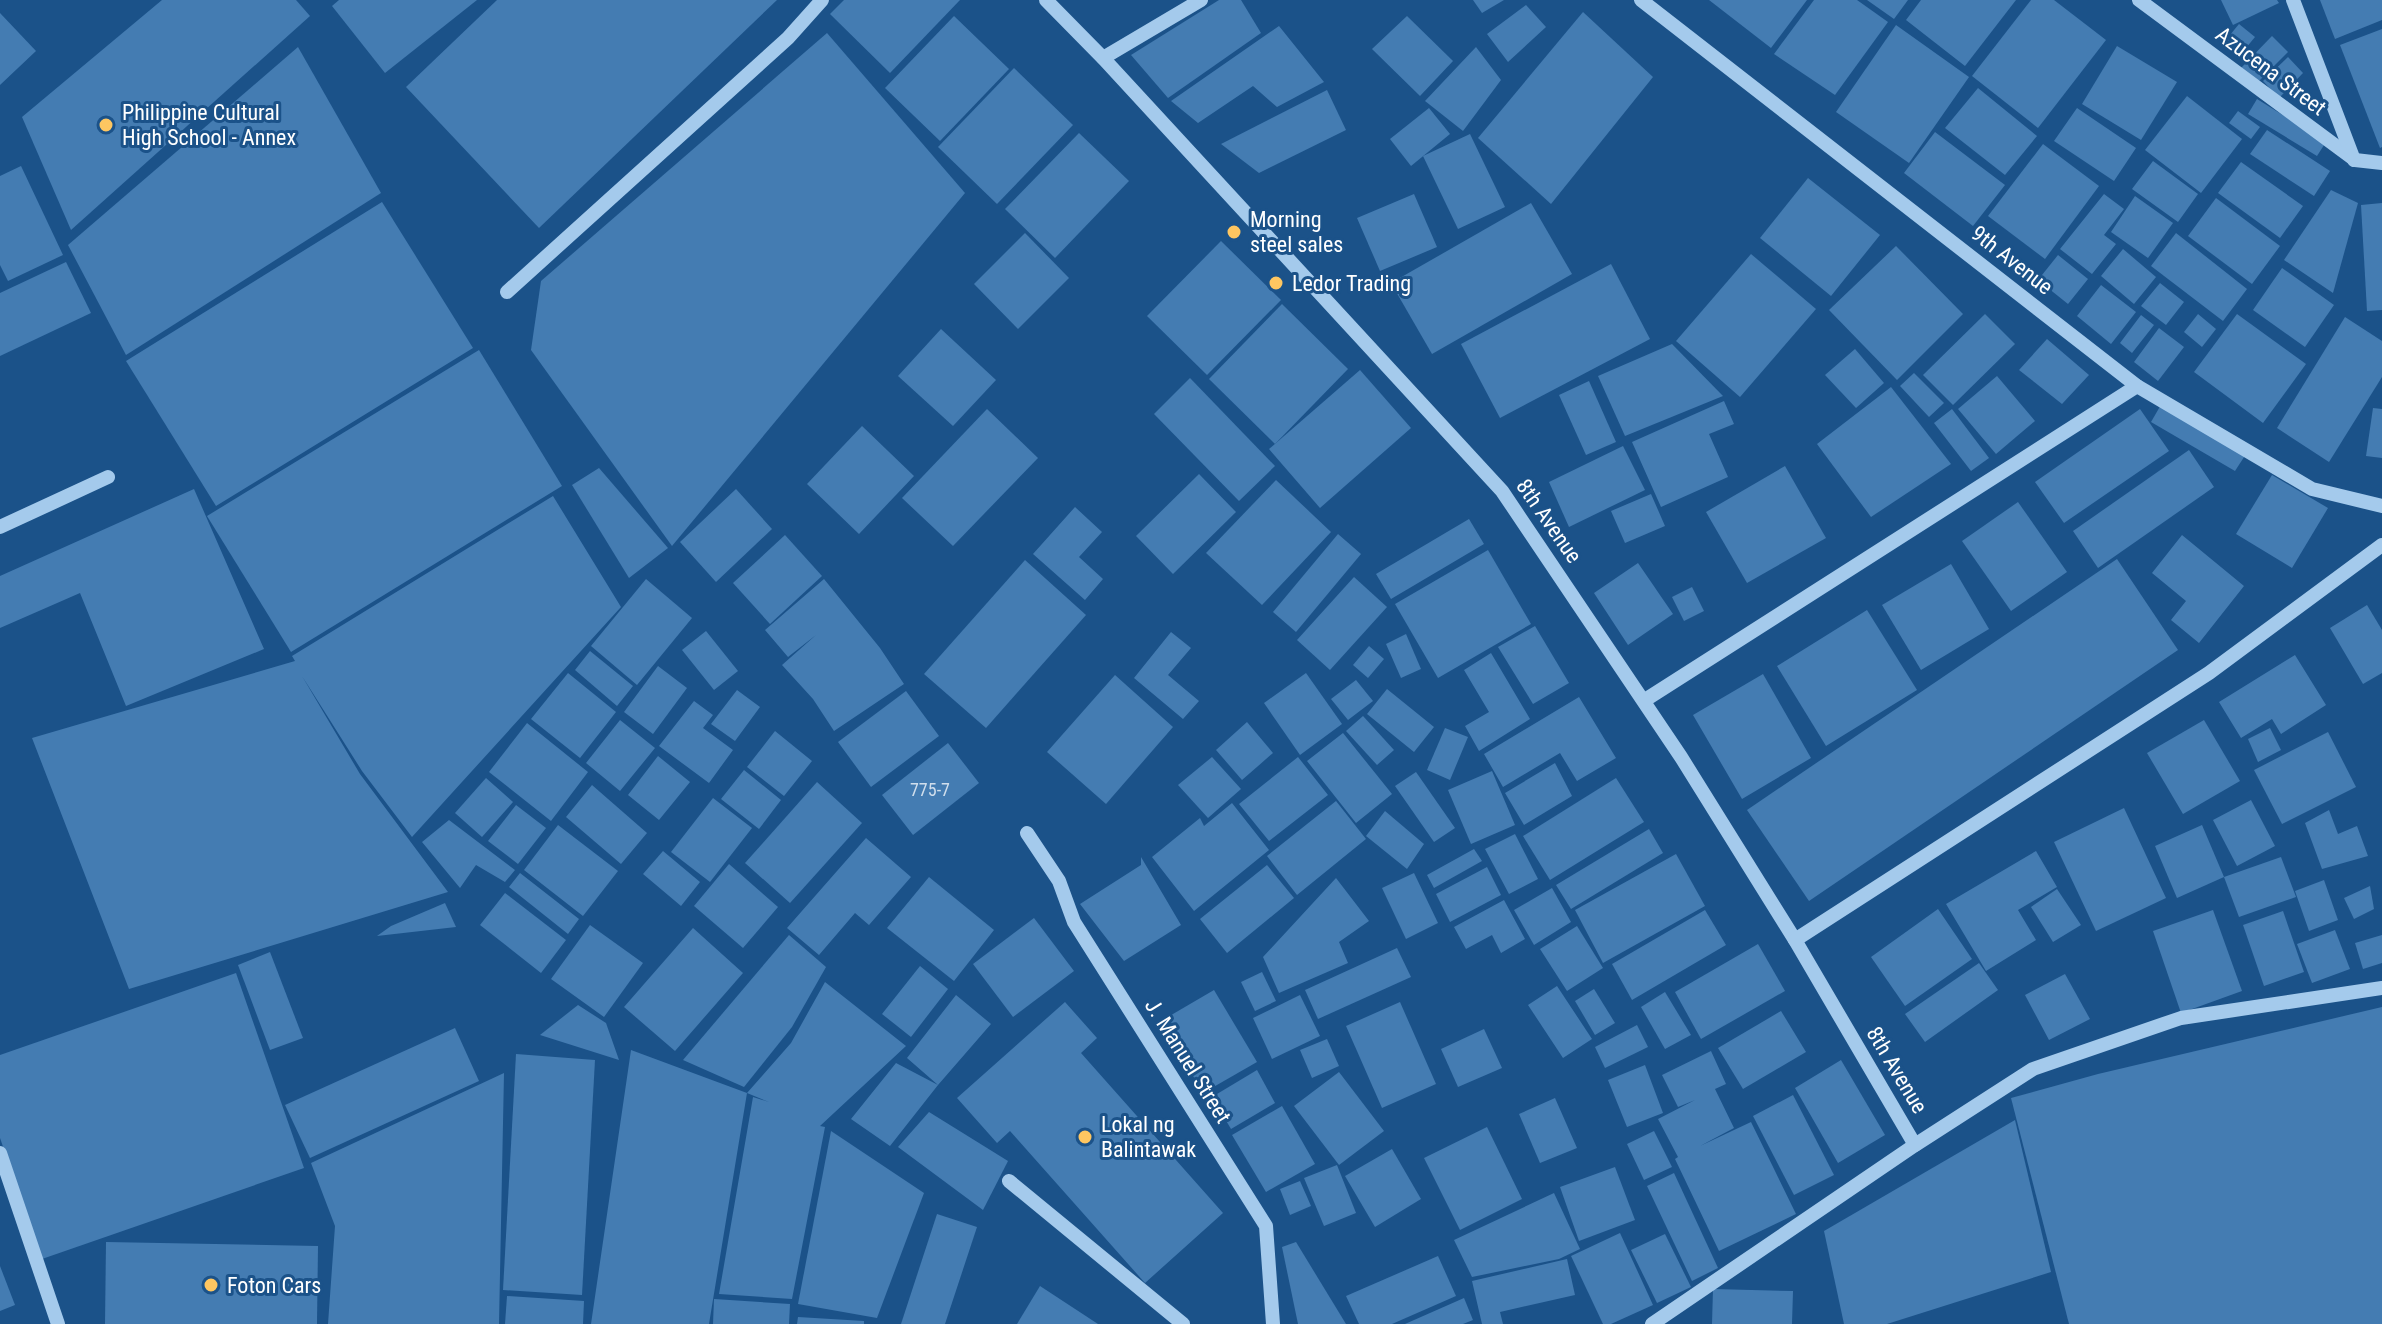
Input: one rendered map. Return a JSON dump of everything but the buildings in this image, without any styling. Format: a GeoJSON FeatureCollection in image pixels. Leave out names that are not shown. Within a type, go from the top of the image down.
{"type":"FeatureCollection","features":[{"type":"Feature","properties":{"kind":"street"},"geometry":{"type":"LineString","coordinates":[[507,292],[788,38],[822,0]]}},
{"type":"Feature","properties":{"kind":"street","name":"8th Avenue"},"geometry":{"type":"LineString","coordinates":[[1046,0],[1502,491],[1645,700],[1795,940],[1915,1145]]}},
{"type":"Feature","properties":{"kind":"street"},"geometry":{"type":"LineString","coordinates":[[1103,58],[1201,0]]}},
{"type":"Feature","properties":{"kind":"street","name":"9th Avenue"},"geometry":{"type":"LineString","coordinates":[[1641,0],[2137,386],[2312,489],[2382,506]]}},
{"type":"Feature","properties":{"kind":"street","name":"Azucena Street"},"geometry":{"type":"LineString","coordinates":[[2139,0],[2355,160]]}},
{"type":"Feature","properties":{"kind":"street"},"geometry":{"type":"LineString","coordinates":[[2293,0],[2355,160],[2382,163]]}},
{"type":"Feature","properties":{"kind":"street"},"geometry":{"type":"LineString","coordinates":[[1645,700],[2137,386]]}},
{"type":"Feature","properties":{"kind":"street"},"geometry":{"type":"LineString","coordinates":[[0,527],[108,477]]}},
{"type":"Feature","properties":{"kind":"street"},"geometry":{"type":"LineString","coordinates":[[1795,940],[2209,673],[2382,545]]}},
{"type":"Feature","properties":{"kind":"street","name":"J. Manuel Street"},"geometry":{"type":"LineString","coordinates":[[1027,833],[1059,881],[1074,922],[1266,1226],[1273,1324]]}},
{"type":"Feature","properties":{"kind":"street"},"geometry":{"type":"LineString","coordinates":[[1652,1324],[1915,1145],[2033,1069],[2181,1018],[2382,988]]}},
{"type":"Feature","properties":{"kind":"street"},"geometry":{"type":"LineString","coordinates":[[0,1153],[58,1324]]}},
{"type":"Feature","properties":{"kind":"street"},"geometry":{"type":"LineString","coordinates":[[1009,1181],[1183,1324]]}},
{"type":"Feature","properties":{"kind":"place","name":"Philippine Cultural High School - Annex"},"geometry":{"type":"Point","coordinates":[106,125]}},
{"type":"Feature","properties":{"kind":"place","name":"Morning steel sales"},"geometry":{"type":"Point","coordinates":[1234,232]}},
{"type":"Feature","properties":{"kind":"place","name":"Ledor Trading"},"geometry":{"type":"Point","coordinates":[1276,283]}},
{"type":"Feature","properties":{"kind":"place","name":"Lokal ng Balintawak"},"geometry":{"type":"Point","coordinates":[1085,1137]}},
{"type":"Feature","properties":{"kind":"place","name":"Foton Cars"},"geometry":{"type":"Point","coordinates":[211,1285]}}]}
